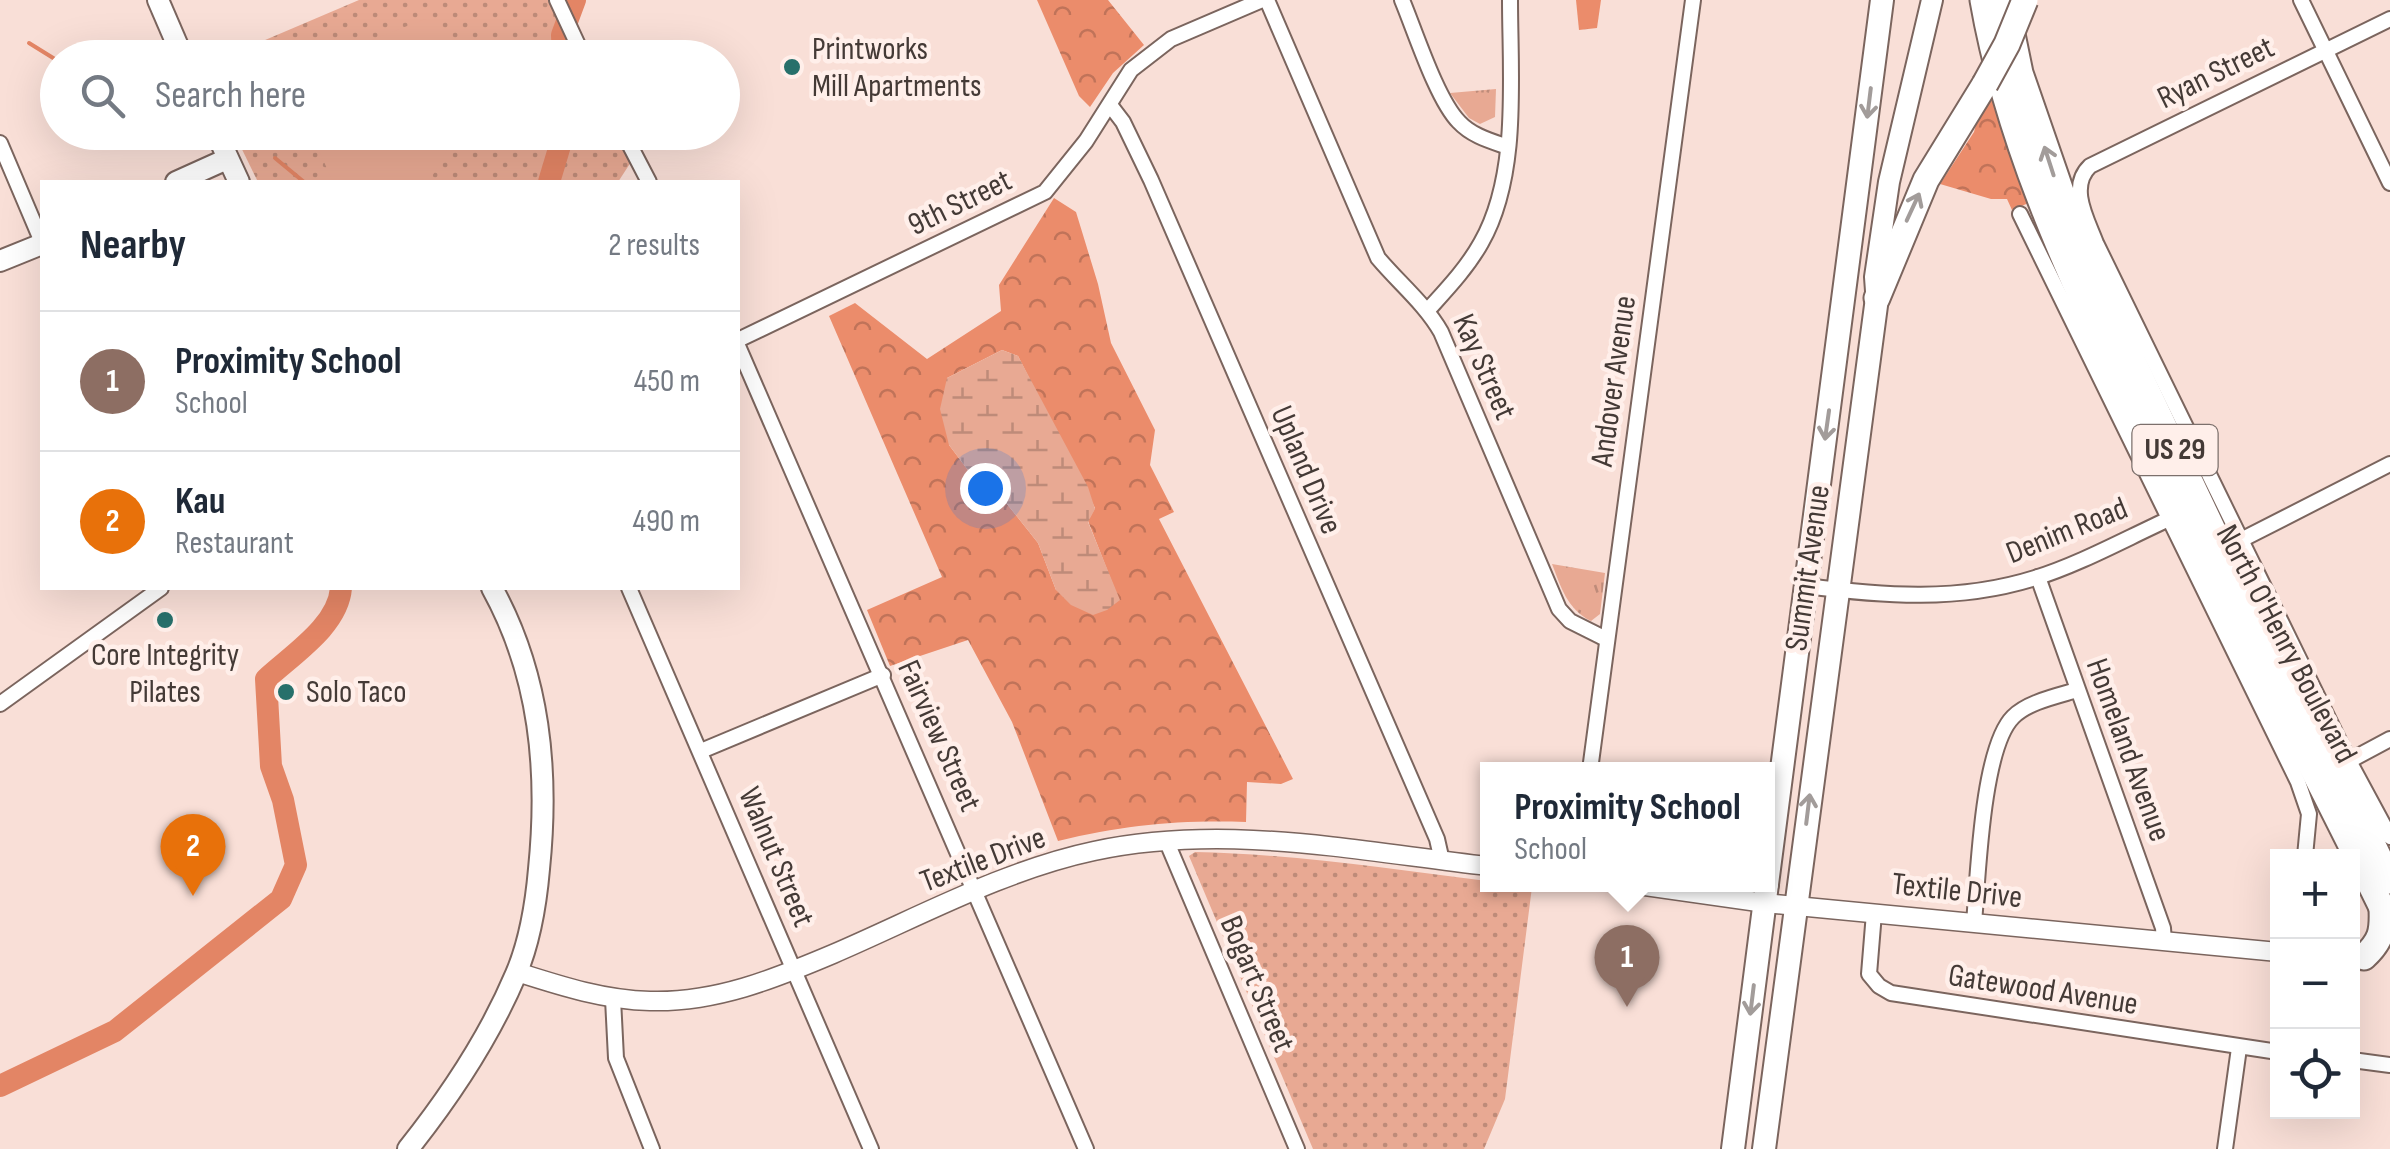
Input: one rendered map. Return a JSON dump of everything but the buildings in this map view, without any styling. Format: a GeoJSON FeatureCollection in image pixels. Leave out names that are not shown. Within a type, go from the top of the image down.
{"type":"FeatureCollection","features":[{"type":"Feature","properties":{"kind":"highway","name":"North O'Henry Boulevard"},"geometry":{"type":"LineString","coordinates":[[1983,0],[2031,177],[2066,267],[2197,545],[2386,916]]}},
{"type":"Feature","properties":{"kind":"highway","name":"North O'Henry Boulevard"},"geometry":{"type":"LineString","coordinates":[[2005,0],[2020,73],[2084,258],[2222,549],[2336,767],[2390,881]]}},
{"type":"Feature","properties":{"kind":"highway"},"geometry":{"type":"LineString","coordinates":[[1876,298],[1926,180],[2008,44],[2025,0]]}},
{"type":"Feature","properties":{"kind":"highway"},"geometry":{"type":"LineString","coordinates":[[2360,955],[2378,944],[2386,916]]}},
{"type":"Feature","properties":{"kind":"highway"},"geometry":{"type":"LineString","coordinates":[[2360,956],[2390,962]]}},
{"type":"Feature","properties":{"kind":"main road"},"geometry":{"type":"LineString","coordinates":[[158,0],[175,40]]}},
{"type":"Feature","properties":{"kind":"main road","name":"Summit Avenue"},"geometry":{"type":"LineString","coordinates":[[1764,1149],[1836,590],[1861,429],[1875,277],[1890,182],[1932,0]]}},
{"type":"Feature","properties":{"kind":"main road","name":"Summit Avenue"},"geometry":{"type":"LineString","coordinates":[[1775,822],[1881,2]]}},
{"type":"Feature","properties":{"kind":"main road"},"geometry":{"type":"LineString","coordinates":[[224,150],[238,180]]}},
{"type":"Feature","properties":{"kind":"main road"},"geometry":{"type":"LineString","coordinates":[[180,180],[227,158]]}},
{"type":"Feature","properties":{"kind":"main road"},"geometry":{"type":"LineString","coordinates":[[0,262],[40,244]]}},
{"type":"Feature","properties":{"kind":"main road"},"geometry":{"type":"LineString","coordinates":[[1841,323],[1872,328]]}},
{"type":"Feature","properties":{"kind":"main road"},"geometry":{"type":"LineString","coordinates":[[408,1149],[474,1060],[518,972],[537,892],[543,766],[539,728],[526,666],[493,590]]}},
{"type":"Feature","properties":{"kind":"main road","name":"Summit Avenue"},"geometry":{"type":"LineString","coordinates":[[1733,1149],[1766,892]]}},
{"type":"Feature","properties":{"kind":"street"},"geometry":{"type":"LineString","coordinates":[[557,0],[576,40]]}},
{"type":"Feature","properties":{"kind":"street","name":"9th Street"},"geometry":{"type":"LineString","coordinates":[[740,342],[1045,192],[1110,106],[1131,70],[1171,39],[1264,0]]}},
{"type":"Feature","properties":{"kind":"street","name":"Kay Street"},"geometry":{"type":"LineString","coordinates":[[1264,0],[1378,258],[1404,290],[1428,310],[1441,332],[1558,609],[1570,621],[1606,639]]}},
{"type":"Feature","properties":{"kind":"street"},"geometry":{"type":"LineString","coordinates":[[1402,0],[1458,121],[1477,136],[1508,147]]}},
{"type":"Feature","properties":{"kind":"street"},"geometry":{"type":"LineString","coordinates":[[1428,310],[1483,240],[1496,200],[1508,147],[1510,0]]}},
{"type":"Feature","properties":{"kind":"street","name":"Andover Avenue"},"geometry":{"type":"LineString","coordinates":[[1591,762],[1693,0]]}},
{"type":"Feature","properties":{"kind":"street"},"geometry":{"type":"LineString","coordinates":[[2302,0],[2390,183]]}},
{"type":"Feature","properties":{"kind":"street","name":"Ryan Street"},"geometry":{"type":"LineString","coordinates":[[2241,540],[2096,243],[2079,187],[2090,166],[2390,19]]}},
{"type":"Feature","properties":{"kind":"street","name":"Upland Drive"},"geometry":{"type":"LineString","coordinates":[[1110,106],[1123,122],[1158,198],[1430,824],[1442,861]]}},
{"type":"Feature","properties":{"kind":"street"},"geometry":{"type":"LineString","coordinates":[[0,143],[40,238]]}},
{"type":"Feature","properties":{"kind":"street"},"geometry":{"type":"LineString","coordinates":[[632,150],[648,180]]}},
{"type":"Feature","properties":{"kind":"street"},"geometry":{"type":"LineString","coordinates":[[2020,214],[2306,801],[2310,827],[2306,849]]}},
{"type":"Feature","properties":{"kind":"street","name":"Fairview Street"},"geometry":{"type":"LineString","coordinates":[[740,348],[1086,1149]]}},
{"type":"Feature","properties":{"kind":"street"},"geometry":{"type":"LineString","coordinates":[[2390,464],[2241,540],[2390,837]]}},
{"type":"Feature","properties":{"kind":"street","name":"Denim Road"},"geometry":{"type":"LineString","coordinates":[[1806,586],[1894,596],[1948,595],[1998,588],[2038,577],[2168,519]]}},
{"type":"Feature","properties":{"kind":"street","name":"Homeland Avenue"},"geometry":{"type":"LineString","coordinates":[[2038,577],[2163,928],[2164,942]]}},
{"type":"Feature","properties":{"kind":"street"},"geometry":{"type":"LineString","coordinates":[[0,704],[158,590]]}},
{"type":"Feature","properties":{"kind":"street","name":"Walnut Street"},"geometry":{"type":"LineString","coordinates":[[630,590],[871,1149]]}},
{"type":"Feature","properties":{"kind":"street"},"geometry":{"type":"LineString","coordinates":[[701,751],[883,676]]}},
{"type":"Feature","properties":{"kind":"street"},"geometry":{"type":"LineString","coordinates":[[1974,922],[1990,770],[2000,735],[2014,715],[2077,690]]}},
{"type":"Feature","properties":{"kind":"street"},"geometry":{"type":"LineString","coordinates":[[2349,761],[2390,739]]}},
{"type":"Feature","properties":{"kind":"street","name":"Textile Drive"},"geometry":{"type":"LineString","coordinates":[[518,972],[613,998],[652,1002],[710,997],[794,970],[1030,869],[1088,852],[1166,840],[1214,836],[1292,842],[1480,865]]}},
{"type":"Feature","properties":{"kind":"street","name":"Bogart Street"},"geometry":{"type":"LineString","coordinates":[[1166,840],[1297,1149]]}},
{"type":"Feature","properties":{"kind":"street","name":"Textile Drive"},"geometry":{"type":"LineString","coordinates":[[1768,892],[1796,906],[2270,951]]}},
{"type":"Feature","properties":{"kind":"street","name":"Gatewood Avenue"},"geometry":{"type":"LineString","coordinates":[[1874,912],[1868,974],[1891,993],[2270,1051]]}},
{"type":"Feature","properties":{"kind":"street"},"geometry":{"type":"LineString","coordinates":[[613,998],[616,1058],[652,1149]]}},
{"type":"Feature","properties":{"kind":"street"},"geometry":{"type":"LineString","coordinates":[[2225,1149],[2239,1048]]}},
{"type":"Feature","properties":{"kind":"street"},"geometry":{"type":"LineString","coordinates":[[2360,1061],[2390,1065]]}},
{"type":"Feature","properties":{"kind":"green space"},"geometry":{"type":"Polygon","coordinates":[[[359,0],[553,0],[574,40],[265,40],[359,0]]]}},
{"type":"Feature","properties":{"kind":"green space"},"geometry":{"type":"Polygon","coordinates":[[[1037,0],[1108,0],[1144,45],[1113,73],[1090,107],[1079,96],[1037,0]]]}},
{"type":"Feature","properties":{"kind":"green space"},"geometry":{"type":"Polygon","coordinates":[[[1576,0],[1601,0],[1597,28],[1579,30],[1576,0]]]}},
{"type":"Feature","properties":{"kind":"green space"},"geometry":{"type":"Polygon","coordinates":[[[425,19],[445,40],[371,40],[425,19]]]}},
{"type":"Feature","properties":{"kind":"green space"},"geometry":{"type":"Polygon","coordinates":[[[1994,87],[2031,202],[2012,210],[2007,199],[1991,199],[1940,184],[1974,132],[1980,109],[1994,87]]]}},
{"type":"Feature","properties":{"kind":"green space"},"geometry":{"type":"Polygon","coordinates":[[[1496,89],[1495,117],[1480,124],[1469,118],[1450,93],[1496,89]]]}},
{"type":"Feature","properties":{"kind":"green space"},"geometry":{"type":"Polygon","coordinates":[[[242,150],[625,150],[631,162],[619,180],[257,180],[242,150]]]}},
{"type":"Feature","properties":{"kind":"green space"},"geometry":{"type":"Polygon","coordinates":[[[319,150],[447,150],[430,180],[332,180],[319,150]]]}},
{"type":"Feature","properties":{"kind":"green space"},"geometry":{"type":"Polygon","coordinates":[[[1054,198],[1076,212],[1111,343],[1155,430],[1150,465],[1174,512],[1159,519],[1293,779],[1281,784],[1247,782],[1246,822],[1151,825],[1058,841],[1012,722],[968,640],[890,666],[867,610],[942,577],[829,316],[855,303],[927,359],[1001,311],[999,285],[1054,198]],[[1002,350],[947,378],[949,445],[980,486],[1007,504],[1038,543],[1056,590],[1119,600],[1088,521],[1095,508],[1018,356],[1002,350]]]}},
{"type":"Feature","properties":{"kind":"green space"},"geometry":{"type":"Polygon","coordinates":[[[1002,350],[1018,356],[1088,487],[1095,509],[1088,522],[1120,600],[1107,610],[1093,615],[1071,605],[1056,590],[1038,543],[1007,504],[980,486],[949,445],[940,409],[947,378],[1002,350]]]}},
{"type":"Feature","properties":{"kind":"green space"},"geometry":{"type":"Polygon","coordinates":[[[1552,564],[1605,573],[1600,614],[1591,621],[1576,610],[1552,564]]]}},
{"type":"Feature","properties":{"kind":"green space"},"geometry":{"type":"Polygon","coordinates":[[[1195,852],[1305,859],[1480,880],[1480,892],[1531,892],[1505,1099],[1484,1149],[1313,1149],[1189,856],[1195,852]]]}},
{"type":"Feature","properties":{"kind":"waterway"},"geometry":{"type":"LineString","coordinates":[[562,40],[575,0]]}},
{"type":"Feature","properties":{"kind":"waterway"},"geometry":{"type":"LineString","coordinates":[[29,43],[40,50]]}},
{"type":"Feature","properties":{"kind":"waterway"},"geometry":{"type":"LineString","coordinates":[[550,180],[559,150]]}},
{"type":"Feature","properties":{"kind":"waterway"},"geometry":{"type":"LineString","coordinates":[[275,158],[302,180]]}},
{"type":"Feature","properties":{"kind":"waterway"},"geometry":{"type":"LineString","coordinates":[[0,1086],[115,1031],[281,899],[296,865],[283,800],[271,766],[266,679],[323,627],[341,590]]}},
{"type":"Feature","properties":{"kind":"place","name":"Printworks Mill Apartments"},"geometry":{"type":"Point","coordinates":[792,67]}},
{"type":"Feature","properties":{"kind":"place","name":"Core Integrity Pilates"},"geometry":{"type":"Point","coordinates":[165,620]}},
{"type":"Feature","properties":{"kind":"place","name":"Solo Taco"},"geometry":{"type":"Point","coordinates":[286,692]}},
{"type":"Feature","properties":{"kind":"place","name":"Kau"},"geometry":{"type":"Point","coordinates":[193,896]}},
{"type":"Feature","properties":{"kind":"place","name":"Proximity School"},"geometry":{"type":"Point","coordinates":[1627,1007]}}]}
